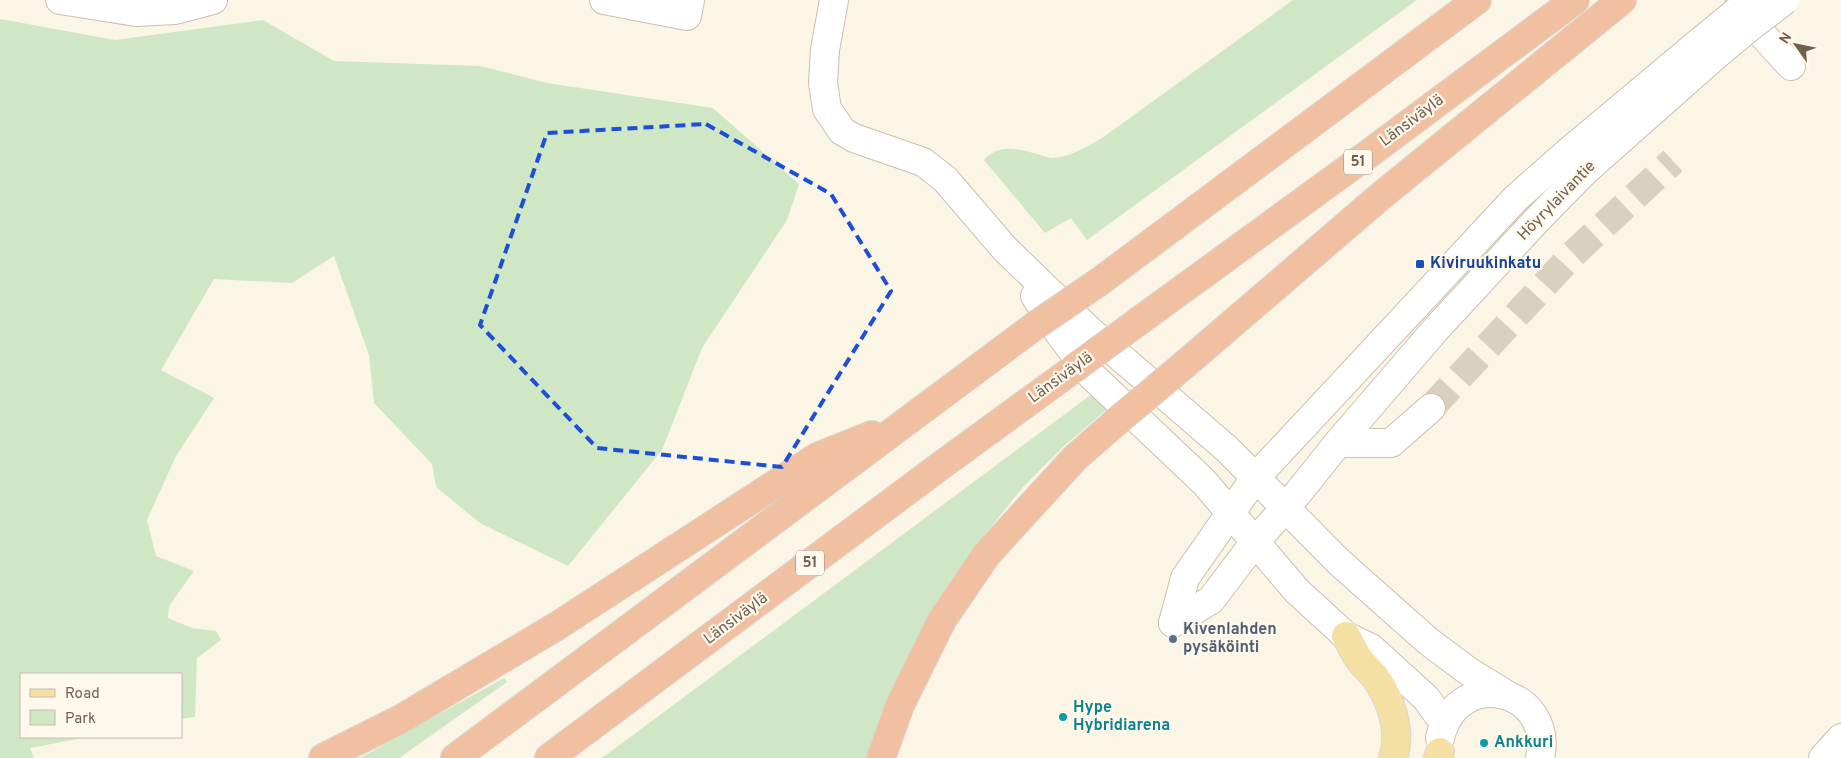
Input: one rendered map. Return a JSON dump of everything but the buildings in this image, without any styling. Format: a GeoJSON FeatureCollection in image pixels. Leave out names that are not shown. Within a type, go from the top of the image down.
{"type":"FeatureCollection","features":[{"type":"Feature","properties":{"kind":"highway"},"geometry":{"type":"LineString","coordinates":[[455,758],[1036,325],[1099,282],[1477,0]]}},
{"type":"Feature","properties":{"kind":"highway","name":"Länsiväylä"},"geometry":{"type":"LineString","coordinates":[[549,758],[942,464],[1359,161],[1575,0]]}},
{"type":"Feature","properties":{"kind":"highway"},"geometry":{"type":"LineString","coordinates":[[881,758],[900,705],[942,620],[987,554],[1075,458],[1382,195],[1622,0]]}},
{"type":"Feature","properties":{"kind":"highway"},"geometry":{"type":"LineString","coordinates":[[323,758],[401,719],[557,626],[817,457],[907,421]]}},
{"type":"Feature","properties":{"kind":"main road"},"geometry":{"type":"LineString","coordinates":[[1346,636],[1359,659],[1375,677],[1386,695],[1393,713],[1396,730],[1393,758]]}},
{"type":"Feature","properties":{"kind":"street"},"geometry":{"type":"LineString","coordinates":[[60,0],[136,12],[176,10],[214,0]]}},
{"type":"Feature","properties":{"kind":"street"},"geometry":{"type":"LineString","coordinates":[[604,0],[687,16],[690,0]]}},
{"type":"Feature","properties":{"kind":"street"},"geometry":{"type":"LineString","coordinates":[[834,0],[825,50],[823,83],[827,109],[834,122],[842,131],[854,138],[923,162],[945,179],[1005,249],[1089,330],[1227,449],[1339,562],[1428,641],[1468,671],[1523,704],[1535,718],[1541,747],[1559,758]]}},
{"type":"Feature","properties":{"kind":"street"},"geometry":{"type":"LineString","coordinates":[[1730,0],[1792,66]]}},
{"type":"Feature","properties":{"kind":"street","name":"Höyrylaivantie"},"geometry":{"type":"LineString","coordinates":[[1751,0],[1708,48],[1585,171],[1436,330],[1255,542],[1211,600],[1173,622],[1185,578],[1255,478],[1516,198],[1567,153],[1708,48],[1785,0]]}},
{"type":"Feature","properties":{"kind":"street"},"geometry":{"type":"LineString","coordinates":[[1005,249],[1058,333],[1091,375],[1204,482],[1297,591],[1346,636],[1371,648],[1426,698],[1444,723]]}},
{"type":"Feature","properties":{"kind":"street"},"geometry":{"type":"LineString","coordinates":[[1338,443],[1391,443],[1431,408]]}},
{"type":"Feature","properties":{"kind":"street"},"geometry":{"type":"LineString","coordinates":[[1440,756],[1440,737],[1444,723],[1455,707],[1470,697],[1488,693],[1506,695]]}},
{"type":"Feature","properties":{"kind":"street"},"geometry":{"type":"LineString","coordinates":[[1823,758],[1841,738]]}},
{"type":"Feature","properties":{"kind":"highlighted area"},"geometry":{"type":"Polygon","coordinates":[[[706,124],[831,194],[891,291],[782,467],[597,448],[480,325],[547,133],[706,124]]]}},
{"type":"Feature","properties":{"kind":"green space"},"geometry":{"type":"Polygon","coordinates":[[[1293,0],[1417,0],[1087,240],[1071,218],[1045,233],[984,160],[1002,149],[1015,149],[1052,158],[1066,156],[1084,148],[1102,138],[1293,0]]]}},
{"type":"Feature","properties":{"kind":"green space"},"geometry":{"type":"Polygon","coordinates":[[[0,19],[115,40],[263,20],[334,61],[480,66],[547,83],[713,108],[799,184],[787,220],[702,348],[662,450],[568,566],[480,523],[436,487],[432,464],[374,403],[369,355],[334,256],[292,283],[214,279],[161,370],[214,398],[176,456],[147,520],[156,556],[194,571],[169,606],[168,618],[192,628],[216,631],[221,640],[197,658],[195,717],[182,719],[182,673],[20,673],[20,738],[83,738],[30,748],[34,758],[0,758],[0,19]]]}},
{"type":"Feature","properties":{"kind":"green space"},"geometry":{"type":"Polygon","coordinates":[[[1092,394],[1106,410],[1064,446],[1023,487],[987,532],[930,612],[881,714],[867,758],[602,758],[1092,394]]]}},
{"type":"Feature","properties":{"kind":"green space"},"geometry":{"type":"Polygon","coordinates":[[[504,678],[507,682],[399,758],[360,758],[504,678]]]}},
{"type":"Feature","properties":{"kind":"tunnel"},"geometry":{"type":"LineString","coordinates":[[1431,408],[1572,255],[1673,161]]}},
{"type":"Feature","properties":{"kind":"place","name":"Kiviruukinkatu"},"geometry":{"type":"Point","coordinates":[1420,264]}},
{"type":"Feature","properties":{"kind":"place","name":"Kivenlahden pysäköinti"},"geometry":{"type":"Point","coordinates":[1173,639]}},
{"type":"Feature","properties":{"kind":"place","name":"Hype Hybridiarena"},"geometry":{"type":"Point","coordinates":[1063,717]}},
{"type":"Feature","properties":{"kind":"place","name":"Ankkuri"},"geometry":{"type":"Point","coordinates":[1484,743]}}]}
